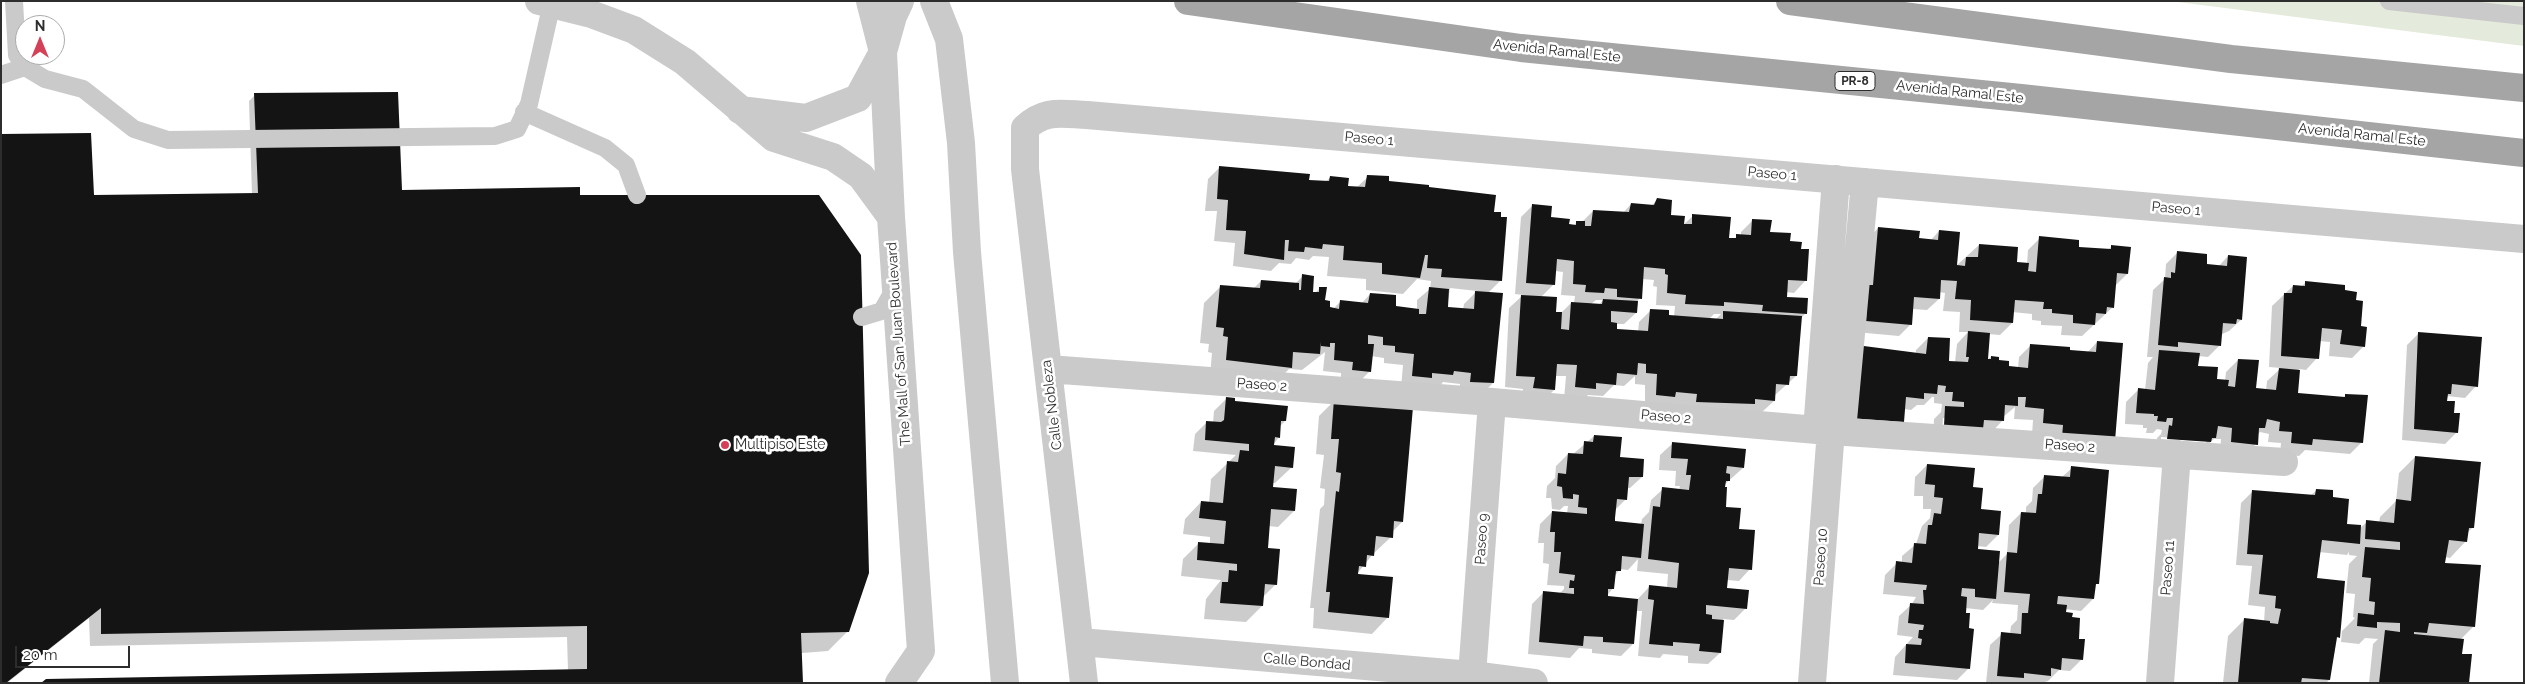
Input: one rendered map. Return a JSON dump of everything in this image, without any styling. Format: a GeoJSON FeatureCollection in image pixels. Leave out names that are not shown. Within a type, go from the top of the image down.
{"type":"FeatureCollection","features":[{"type":"Feature","properties":{"kind":"main road","name":"Avenida Ramal Este"},"geometry":{"type":"LineString","coordinates":[[1188,1],[1521,48],[2021,98],[2524,153]]}},
{"type":"Feature","properties":{"kind":"main road"},"geometry":{"type":"LineString","coordinates":[[1790,1],[2231,59],[2524,88]]}},
{"type":"Feature","properties":{"kind":"street"},"geometry":{"type":"LineString","coordinates":[[740,110],[806,118],[858,98],[883,52],[870,1]]}},
{"type":"Feature","properties":{"kind":"street","name":"The Mall of San Juan Boulevard"},"geometry":{"type":"LineString","coordinates":[[899,683],[921,651],[891,218],[883,52],[893,16],[900,1]]}},
{"type":"Feature","properties":{"kind":"street"},"geometry":{"type":"LineString","coordinates":[[934,1],[949,39],[961,143],[967,252],[1005,683]]}},
{"type":"Feature","properties":{"kind":"street"},"geometry":{"type":"LineString","coordinates":[[545,2],[591,14],[634,30],[685,62],[774,138],[833,157],[861,176],[891,218]]}},
{"type":"Feature","properties":{"kind":"street","name":"Paseo 1"},"geometry":{"type":"LineString","coordinates":[[1025,128],[1036,117],[1050,113],[1087,115],[2524,239]]}},
{"type":"Feature","properties":{"kind":"street","name":"Calle Nobleza"},"geometry":{"type":"LineString","coordinates":[[1025,128],[1025,169],[1084,683]]}},
{"type":"Feature","properties":{"kind":"street"},"geometry":{"type":"LineString","coordinates":[[1830,430],[1828,291],[1836,180]]}},
{"type":"Feature","properties":{"kind":"street"},"geometry":{"type":"LineString","coordinates":[[1830,430],[1854,294],[1865,182]]}},
{"type":"Feature","properties":{"kind":"street","name":"Paseo 2"},"geometry":{"type":"LineString","coordinates":[[1048,370],[1492,402],[1830,430],[2284,462]]}},
{"type":"Feature","properties":{"kind":"street","name":"Paseo 9"},"geometry":{"type":"LineString","coordinates":[[1472,675],[1492,402]]}},
{"type":"Feature","properties":{"kind":"street","name":"Paseo 10"},"geometry":{"type":"LineString","coordinates":[[1812,683],[1830,430]]}},
{"type":"Feature","properties":{"kind":"street","name":"Paseo 11"},"geometry":{"type":"LineString","coordinates":[[2160,683],[2177,454]]}},
{"type":"Feature","properties":{"kind":"street","name":"Calle Bondad"},"geometry":{"type":"LineString","coordinates":[[1080,642],[1472,675],[1534,683]]}},
{"type":"Feature","properties":{"kind":"lane"},"geometry":{"type":"LineString","coordinates":[[14,1],[17,55],[24,67],[45,79],[83,89],[134,130],[168,140],[495,136],[517,129],[529,104],[545,2]]}},
{"type":"Feature","properties":{"kind":"lane"},"geometry":{"type":"LineString","coordinates":[[2389,1],[2524,16]]}},
{"type":"Feature","properties":{"kind":"lane"},"geometry":{"type":"LineString","coordinates":[[1,75],[24,67]]}},
{"type":"Feature","properties":{"kind":"lane"},"geometry":{"type":"LineString","coordinates":[[524,112],[606,148],[626,165],[637,195]]}},
{"type":"Feature","properties":{"kind":"lane"},"geometry":{"type":"LineString","coordinates":[[862,317],[882,311],[896,288]]}},
{"type":"Feature","properties":{"kind":"lane"},"geometry":{"type":"LineString","coordinates":[[1828,291],[1854,294]]}},
{"type":"Feature","properties":{"kind":"shaded area"},"geometry":{"type":"Polygon","coordinates":[[[2170,1],[2524,1],[2524,46],[2170,1]]]}},
{"type":"Feature","properties":{"kind":"building"},"geometry":{"type":"Polygon","coordinates":[[[398,92],[402,190],[580,187],[580,195],[819,195],[861,255],[869,573],[849,632],[801,633],[803,683],[41,683],[46,679],[587,669],[587,626],[101,634],[101,608],[6,683],[1,683],[1,134],[91,133],[94,195],[258,193],[254,93],[398,92]]]}},
{"type":"Feature","properties":{"kind":"building"},"geometry":{"type":"Polygon","coordinates":[[[1219,166],[1310,174],[1309,180],[1329,181],[1330,176],[1349,178],[1348,186],[1365,187],[1367,175],[1389,176],[1389,181],[1496,195],[1494,212],[1501,212],[1501,217],[1507,217],[1502,281],[1441,277],[1442,269],[1427,268],[1428,255],[1425,255],[1420,278],[1382,274],[1382,263],[1343,260],[1344,246],[1323,244],[1322,249],[1305,247],[1304,252],[1288,251],[1289,240],[1285,240],[1284,260],[1244,254],[1246,231],[1226,230],[1228,200],[1217,199],[1219,166]]]}},
{"type":"Feature","properties":{"kind":"building"},"geometry":{"type":"Polygon","coordinates":[[[1657,198],[1672,200],[1671,215],[1685,216],[1684,224],[1692,224],[1692,214],[1731,217],[1729,238],[1736,238],[1736,234],[1751,235],[1752,219],[1772,220],[1770,232],[1791,233],[1790,241],[1802,242],[1801,249],[1809,249],[1807,281],[1788,280],[1787,297],[1808,298],[1807,314],[1762,311],[1763,305],[1724,302],[1724,306],[1685,304],[1686,295],[1667,293],[1668,275],[1665,274],[1665,269],[1644,267],[1642,299],[1617,297],[1617,289],[1605,288],[1604,293],[1585,292],[1586,285],[1573,284],[1574,261],[1557,259],[1555,285],[1526,283],[1532,204],[1552,206],[1551,217],[1570,219],[1569,224],[1576,225],[1576,221],[1585,221],[1585,226],[1591,226],[1593,210],[1629,212],[1631,203],[1654,205],[1657,198]]]}},
{"type":"Feature","properties":{"kind":"building"},"geometry":{"type":"Polygon","coordinates":[[[1878,227],[1920,231],[1919,238],[1938,240],[1939,230],[1960,232],[1957,265],[1965,266],[1966,257],[1978,257],[1979,244],[2018,247],[2017,262],[2029,263],[2028,271],[2036,272],[2039,236],[2079,240],[2079,247],[2111,249],[2111,245],[2131,247],[2128,274],[2117,273],[2114,308],[2107,307],[2106,314],[2096,313],[2095,325],[2073,323],[2073,315],[2052,313],[2052,309],[2043,309],[2044,302],[2015,300],[2013,323],[1970,320],[1971,300],[1955,299],[1957,281],[1941,280],[1940,299],[1914,297],[1912,325],[1866,321],[1868,285],[1873,285],[1878,227]]]}},
{"type":"Feature","properties":{"kind":"building"},"geometry":{"type":"Polygon","coordinates":[[[2177,251],[2207,254],[2207,264],[2227,266],[2228,255],[2247,257],[2242,320],[2237,319],[2236,324],[2223,323],[2221,346],[2178,342],[2178,347],[2158,345],[2164,277],[2171,278],[2171,272],[2175,273],[2177,251]]]}},
{"type":"Feature","properties":{"kind":"building"},"geometry":{"type":"Polygon","coordinates":[[[1302,274],[1314,276],[1313,292],[1319,292],[1319,287],[1327,287],[1325,300],[1330,301],[1330,307],[1339,309],[1340,300],[1368,303],[1370,293],[1396,295],[1396,306],[1419,309],[1419,314],[1426,314],[1429,287],[1449,289],[1448,307],[1474,309],[1475,291],[1503,293],[1494,383],[1470,382],[1471,373],[1454,371],[1453,375],[1432,373],[1432,378],[1412,376],[1414,354],[1395,352],[1395,346],[1383,345],[1383,337],[1368,335],[1368,344],[1374,344],[1371,372],[1352,370],[1353,362],[1334,360],[1335,343],[1330,343],[1330,347],[1321,346],[1321,342],[1320,354],[1293,352],[1292,368],[1226,360],[1228,337],[1223,336],[1224,328],[1216,327],[1220,285],[1260,288],[1261,280],[1299,283],[1299,290],[1301,290],[1302,274]]]}},
{"type":"Feature","properties":{"kind":"building"},"geometry":{"type":"Polygon","coordinates":[[[2305,281],[2345,285],[2345,290],[2357,292],[2356,300],[2363,301],[2361,326],[2367,327],[2365,347],[2340,344],[2342,330],[2322,328],[2319,359],[2281,356],[2284,293],[2292,293],[2293,285],[2305,286],[2305,281]]]}},
{"type":"Feature","properties":{"kind":"building"},"geometry":{"type":"Polygon","coordinates":[[[1521,295],[1557,297],[1556,312],[1562,312],[1561,329],[1569,330],[1571,302],[1602,304],[1603,299],[1638,301],[1637,313],[1611,311],[1611,322],[1617,323],[1617,329],[1648,331],[1650,309],[1669,310],[1669,315],[1723,319],[1723,311],[1802,316],[1797,376],[1790,376],[1789,385],[1776,384],[1775,401],[1755,399],[1755,404],[1696,402],[1697,394],[1676,392],[1675,397],[1656,395],[1657,374],[1646,373],[1646,364],[1638,363],[1637,375],[1617,373],[1616,385],[1596,383],[1596,389],[1575,387],[1577,365],[1557,364],[1555,390],[1533,388],[1535,377],[1516,376],[1521,295]]]}},
{"type":"Feature","properties":{"kind":"building"},"geometry":{"type":"Polygon","coordinates":[[[1968,331],[1990,333],[1988,359],[1991,359],[1991,356],[1999,357],[1999,360],[2009,361],[2009,366],[2028,368],[2030,344],[2070,347],[2070,350],[2096,352],[2097,341],[2123,343],[2115,441],[2062,437],[2063,425],[2043,423],[2044,409],[2025,407],[2026,397],[2018,397],[2018,406],[2005,405],[2004,421],[1984,420],[1983,429],[1944,426],[1945,406],[1964,407],[1964,402],[1952,401],[1953,392],[1945,392],[1946,386],[1938,385],[1937,394],[1924,393],[1924,399],[1906,397],[1904,422],[1850,418],[1856,345],[1926,354],[1928,337],[1950,338],[1949,361],[1968,362],[1969,357],[1966,357],[1968,331]]]}},
{"type":"Feature","properties":{"kind":"building"},"geometry":{"type":"Polygon","coordinates":[[[2418,332],[2482,337],[2478,387],[2452,384],[2451,394],[2448,394],[2447,401],[2455,401],[2454,413],[2460,413],[2458,433],[2414,429],[2418,332]]]}},
{"type":"Feature","properties":{"kind":"building"},"geometry":{"type":"Polygon","coordinates":[[[2159,350],[2200,353],[2198,366],[2218,367],[2217,379],[2229,380],[2228,386],[2235,387],[2238,359],[2259,360],[2256,388],[2276,390],[2279,368],[2300,370],[2298,393],[2345,397],[2345,394],[2368,395],[2363,443],[2313,439],[2312,445],[2291,443],[2292,432],[2279,431],[2280,422],[2267,419],[2265,428],[2259,428],[2258,445],[2231,442],[2232,428],[2218,426],[2216,438],[2212,438],[2211,442],[2167,439],[2169,425],[2172,426],[2173,418],[2167,418],[2166,422],[2157,421],[2158,416],[2154,416],[2154,414],[2136,413],[2138,388],[2155,390],[2159,350]]]}},
{"type":"Feature","properties":{"kind":"building"},"geometry":{"type":"Polygon","coordinates":[[[1226,397],[1235,398],[1235,401],[1288,406],[1286,421],[1281,421],[1280,438],[1275,437],[1274,445],[1295,447],[1293,468],[1275,466],[1273,487],[1297,489],[1295,511],[1271,509],[1268,548],[1280,549],[1277,585],[1265,584],[1263,606],[1220,603],[1222,582],[1228,582],[1229,570],[1237,571],[1237,564],[1197,560],[1198,542],[1224,544],[1226,521],[1199,518],[1201,501],[1223,503],[1227,461],[1238,462],[1240,450],[1249,451],[1249,444],[1205,440],[1206,421],[1221,422],[1224,420],[1226,397]]]}},
{"type":"Feature","properties":{"kind":"building"},"geometry":{"type":"Polygon","coordinates":[[[1334,399],[1413,407],[1403,522],[1394,521],[1393,538],[1376,536],[1374,556],[1367,555],[1366,567],[1359,566],[1358,574],[1393,577],[1389,618],[1328,612],[1330,592],[1326,592],[1336,491],[1339,492],[1341,473],[1336,472],[1339,439],[1331,439],[1334,399]]]}},
{"type":"Feature","properties":{"kind":"building"},"geometry":{"type":"Polygon","coordinates":[[[1594,435],[1622,437],[1620,457],[1644,459],[1643,477],[1629,477],[1627,500],[1617,499],[1615,518],[1615,521],[1644,524],[1641,558],[1622,556],[1621,571],[1616,571],[1614,589],[1608,589],[1608,596],[1638,599],[1634,644],[1603,642],[1603,637],[1584,636],[1583,646],[1539,642],[1543,591],[1574,594],[1574,588],[1569,588],[1570,580],[1574,581],[1575,575],[1559,573],[1561,552],[1554,552],[1555,532],[1550,532],[1552,511],[1587,514],[1587,508],[1578,507],[1579,495],[1573,494],[1573,499],[1563,498],[1562,487],[1557,486],[1558,473],[1566,474],[1568,453],[1583,454],[1584,441],[1593,442],[1594,435]]]}},
{"type":"Feature","properties":{"kind":"building"},"geometry":{"type":"Polygon","coordinates":[[[1672,442],[1746,449],[1744,468],[1727,466],[1726,473],[1730,474],[1730,481],[1726,481],[1725,487],[1727,487],[1726,507],[1741,508],[1739,529],[1755,530],[1752,570],[1729,568],[1727,588],[1749,590],[1747,609],[1706,605],[1706,614],[1712,615],[1712,619],[1724,620],[1721,653],[1699,651],[1700,644],[1673,642],[1673,646],[1649,644],[1654,600],[1648,599],[1649,585],[1677,588],[1679,563],[1648,559],[1653,506],[1660,507],[1662,487],[1689,490],[1691,475],[1686,475],[1688,459],[1671,458],[1672,442]]]}},
{"type":"Feature","properties":{"kind":"building"},"geometry":{"type":"Polygon","coordinates":[[[2415,456],[2481,462],[2474,528],[2469,528],[2467,542],[2449,540],[2445,563],[2481,565],[2475,627],[2429,623],[2427,633],[2414,632],[2414,634],[2464,639],[2462,654],[2472,654],[2469,683],[2379,683],[2385,630],[2400,632],[2400,623],[2377,622],[2377,628],[2357,626],[2358,613],[2374,615],[2375,602],[2369,601],[2371,578],[2362,577],[2365,547],[2400,550],[2400,542],[2365,539],[2366,520],[2394,523],[2396,499],[2411,501],[2415,456]]]}},
{"type":"Feature","properties":{"kind":"building"},"geometry":{"type":"Polygon","coordinates":[[[1927,464],[1975,468],[1973,487],[1983,488],[1981,509],[2001,511],[1999,535],[1979,533],[1978,549],[2000,551],[1996,599],[1975,597],[1975,589],[1962,588],[1961,596],[1967,597],[1966,613],[1970,613],[1969,628],[1974,629],[1970,669],[1905,663],[1906,644],[1921,645],[1922,639],[1918,638],[1919,630],[1923,630],[1924,625],[1908,623],[1910,603],[1924,604],[1923,590],[1926,590],[1927,585],[1894,582],[1896,561],[1912,563],[1914,543],[1926,544],[1928,525],[1932,525],[1934,513],[1941,514],[1943,498],[1934,497],[1935,485],[1925,484],[1927,464]]]}},
{"type":"Feature","properties":{"kind":"building"},"geometry":{"type":"Polygon","coordinates":[[[2071,466],[2109,470],[2099,584],[2096,584],[2094,599],[2058,596],[2057,604],[2067,605],[2066,612],[2073,613],[2072,617],[2080,618],[2079,639],[2085,639],[2083,660],[2062,658],[2061,670],[2051,668],[2051,676],[2024,673],[2024,678],[1997,676],[2001,632],[2021,634],[2022,613],[2028,613],[2030,594],[2004,592],[2007,552],[2017,553],[2021,512],[2036,513],[2038,494],[2042,494],[2044,475],[2070,477],[2071,466]]]}},
{"type":"Feature","properties":{"kind":"building"},"geometry":{"type":"Polygon","coordinates":[[[2316,489],[2333,490],[2333,497],[2349,499],[2347,524],[2361,525],[2360,544],[2322,540],[2317,578],[2345,581],[2340,638],[2337,637],[2330,680],[2302,678],[2301,683],[2238,683],[2244,618],[2270,621],[2270,623],[2278,624],[2281,609],[2275,608],[2276,596],[2259,594],[2263,555],[2247,554],[2252,490],[2315,495],[2316,489]]]}},
{"type":"Feature","properties":{"kind":"place","name":"Multipiso Este"},"geometry":{"type":"Point","coordinates":[725,445]}}]}
